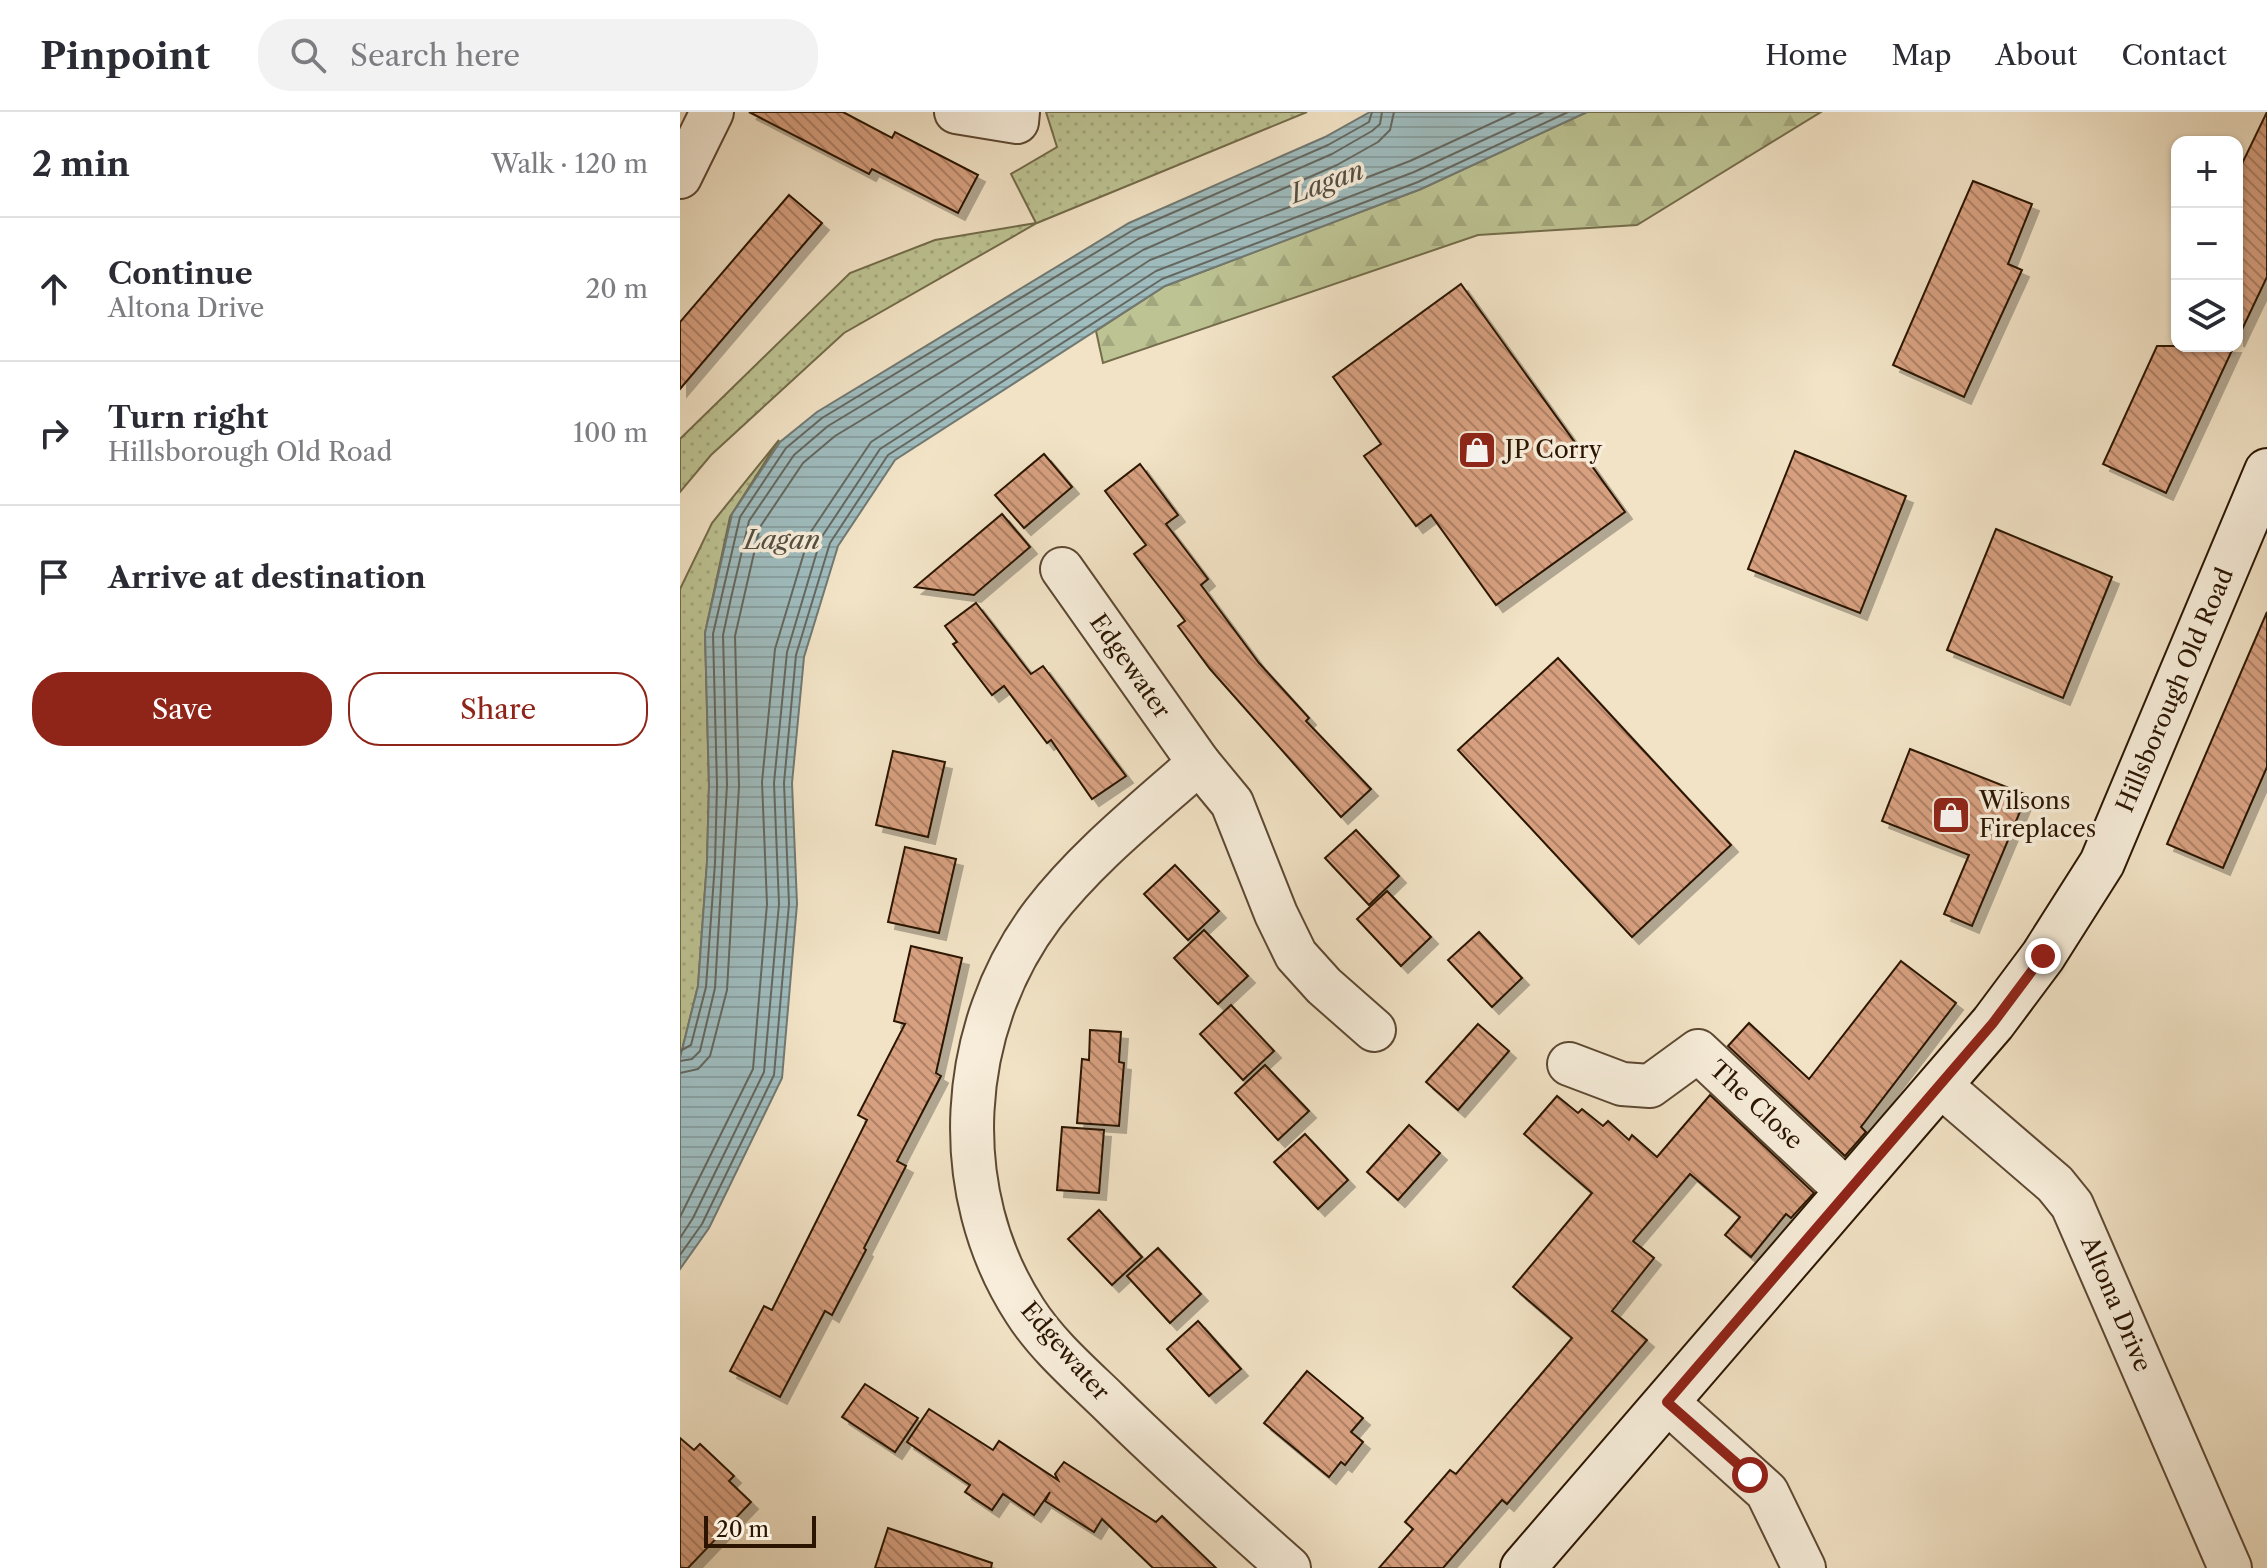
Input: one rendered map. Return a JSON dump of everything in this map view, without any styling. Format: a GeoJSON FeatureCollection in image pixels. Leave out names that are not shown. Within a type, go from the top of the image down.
{"type":"FeatureCollection","features":[{"type":"Feature","properties":{"kind":"street"},"geometry":{"type":"LineString","coordinates":[[680,176],[712,112]]}},
{"type":"Feature","properties":{"kind":"street"},"geometry":{"type":"LineString","coordinates":[[956,112],[1017,122],[1018,112]]}},
{"type":"Feature","properties":{"kind":"street","name":"Hillsborough Old Road"},"geometry":{"type":"LineString","coordinates":[[1523,1568],[1940,1085],[2043,956],[2102,863],[2267,471]]}},
{"type":"Feature","properties":{"kind":"street","name":"Edgewater"},"geometry":{"type":"LineString","coordinates":[[1062,569],[1199,763],[1232,803],[1276,914],[1296,955],[1324,986],[1374,1030]]}},
{"type":"Feature","properties":{"kind":"street","name":"Edgewater"},"geometry":{"type":"LineString","coordinates":[[1199,763],[1081,870],[1042,915],[1012,963],[983,1036],[975,1083],[974,1178],[1001,1263],[1026,1312],[1069,1363],[1289,1568]]}},
{"type":"Feature","properties":{"kind":"street","name":"The Close"},"geometry":{"type":"LineString","coordinates":[[1569,1064],[1622,1084],[1650,1086],[1698,1051],[1848,1192]]}},
{"type":"Feature","properties":{"kind":"street","name":"Altona Drive"},"geometry":{"type":"LineString","coordinates":[[1940,1085],[2055,1184],[2072,1205],[2230,1568]]}},
{"type":"Feature","properties":{"kind":"street"},"geometry":{"type":"LineString","coordinates":[[1667,1402],[1767,1492],[1804,1568]]}},
{"type":"Feature","properties":{"kind":"green space"},"geometry":{"type":"Polygon","coordinates":[[[1046,112],[1307,112],[1037,223],[844,333],[711,455],[680,492],[680,439],[850,273],[935,240],[1036,223],[1011,174],[1057,147],[1046,112]]]}},
{"type":"Feature","properties":{"kind":"green space"},"geometry":{"type":"Polygon","coordinates":[[[1587,112],[1821,112],[1637,225],[1478,235],[1103,363],[1096,331],[1165,286],[1421,189],[1587,112]]]}},
{"type":"Feature","properties":{"kind":"green space"},"geometry":{"type":"Polygon","coordinates":[[[779,440],[730,517],[705,633],[709,785],[707,862],[698,986],[680,1058],[680,589],[712,523],[779,440]]]}},
{"type":"Feature","properties":{"kind":"water","name":"Lagan"},"geometry":{"type":"Polygon","coordinates":[[[1370,112],[1587,112],[1421,189],[1165,286],[895,460],[838,546],[804,657],[792,783],[797,904],[782,1078],[709,1228],[680,1269],[680,1058],[698,986],[707,862],[709,785],[705,633],[732,514],[780,442],[817,412],[1129,223],[1325,137],[1370,112]]]}},
{"type":"Feature","properties":{"kind":"building"},"geometry":{"type":"Polygon","coordinates":[[[749,112],[843,112],[892,138],[895,132],[978,175],[958,213],[872,169],[869,174],[749,112]]]}},
{"type":"Feature","properties":{"kind":"building"},"geometry":{"type":"Polygon","coordinates":[[[2267,112],[2267,277],[2243,327],[2243,208],[2243,162],[2267,112]]]}},
{"type":"Feature","properties":{"kind":"building"},"geometry":{"type":"Polygon","coordinates":[[[1973,181],[2032,204],[2008,264],[2022,270],[1964,397],[1893,365],[1973,181]]]}},
{"type":"Feature","properties":{"kind":"building"},"geometry":{"type":"Polygon","coordinates":[[[789,195],[822,223],[680,389],[680,322],[789,195]]]}},
{"type":"Feature","properties":{"kind":"building","name":"JP Corry"},"geometry":{"type":"Polygon","coordinates":[[[1461,284],[1625,512],[1496,605],[1431,515],[1416,526],[1364,456],[1381,444],[1333,377],[1461,284]]]}},
{"type":"Feature","properties":{"kind":"building"},"geometry":{"type":"Polygon","coordinates":[[[2157,346],[2171,346],[2171,352],[2231,352],[2166,493],[2103,464],[2157,346]]]}},
{"type":"Feature","properties":{"kind":"building"},"geometry":{"type":"Polygon","coordinates":[[[1795,451],[1906,496],[1860,613],[1748,569],[1795,451]]]}},
{"type":"Feature","properties":{"kind":"building"},"geometry":{"type":"Polygon","coordinates":[[[1044,454],[1072,487],[1024,528],[995,495],[1044,454]]]}},
{"type":"Feature","properties":{"kind":"building"},"geometry":{"type":"Polygon","coordinates":[[[1140,464],[1178,515],[1166,524],[1208,579],[1201,585],[1259,663],[1309,718],[1306,721],[1371,789],[1341,817],[1210,669],[1178,626],[1185,621],[1134,554],[1146,545],[1105,491],[1140,464]]]}},
{"type":"Feature","properties":{"kind":"building"},"geometry":{"type":"Polygon","coordinates":[[[1002,514],[1030,547],[974,595],[915,587],[1002,514]]]}},
{"type":"Feature","properties":{"kind":"building"},"geometry":{"type":"Polygon","coordinates":[[[1996,529],[2112,577],[2063,698],[1947,650],[1996,529]]]}},
{"type":"Feature","properties":{"kind":"building"},"geometry":{"type":"Polygon","coordinates":[[[976,603],[1031,674],[1043,666],[1126,776],[1092,799],[1051,740],[1047,743],[1004,686],[992,695],[953,644],[957,642],[945,626],[976,603]]]}},
{"type":"Feature","properties":{"kind":"building"},"geometry":{"type":"Polygon","coordinates":[[[2267,612],[2267,767],[2223,868],[2167,844],[2267,612]]]}},
{"type":"Feature","properties":{"kind":"building"},"geometry":{"type":"Polygon","coordinates":[[[1558,658],[1731,845],[1632,937],[1458,750],[1558,658]]]}},
{"type":"Feature","properties":{"kind":"building"},"geometry":{"type":"Polygon","coordinates":[[[1910,749],[2027,795],[1972,926],[1944,914],[1969,855],[1882,821],[1910,749]]]}},
{"type":"Feature","properties":{"kind":"building"},"geometry":{"type":"Polygon","coordinates":[[[893,751],[945,762],[928,837],[876,825],[893,751]]]}},
{"type":"Feature","properties":{"kind":"building"},"geometry":{"type":"Polygon","coordinates":[[[1356,830],[1399,876],[1369,905],[1325,858],[1356,830]]]}},
{"type":"Feature","properties":{"kind":"building"},"geometry":{"type":"Polygon","coordinates":[[[905,847],[956,859],[939,933],[888,922],[905,847]]]}},
{"type":"Feature","properties":{"kind":"building"},"geometry":{"type":"Polygon","coordinates":[[[1175,865],[1219,911],[1188,940],[1144,894],[1175,865]]]}},
{"type":"Feature","properties":{"kind":"building"},"geometry":{"type":"Polygon","coordinates":[[[1387,891],[1431,937],[1401,966],[1357,919],[1387,891]]]}},
{"type":"Feature","properties":{"kind":"building"},"geometry":{"type":"Polygon","coordinates":[[[1204,930],[1248,976],[1218,1004],[1174,958],[1204,930]]]}},
{"type":"Feature","properties":{"kind":"building"},"geometry":{"type":"Polygon","coordinates":[[[1479,932],[1522,978],[1492,1007],[1448,960],[1479,932]]]}},
{"type":"Feature","properties":{"kind":"building"},"geometry":{"type":"Polygon","coordinates":[[[911,946],[962,958],[936,1073],[941,1076],[897,1161],[906,1166],[864,1248],[866,1250],[832,1315],[825,1311],[780,1397],[730,1371],[764,1306],[772,1310],[867,1120],[858,1115],[905,1024],[894,1021],[911,946]]]}},
{"type":"Feature","properties":{"kind":"building"},"geometry":{"type":"Polygon","coordinates":[[[1901,961],[1956,1003],[1861,1127],[1866,1132],[1845,1156],[1728,1046],[1749,1023],[1809,1079],[1901,961]]]}},
{"type":"Feature","properties":{"kind":"building"},"geometry":{"type":"Polygon","coordinates":[[[1231,1005],[1274,1051],[1243,1080],[1200,1034],[1231,1005]]]}},
{"type":"Feature","properties":{"kind":"building"},"geometry":{"type":"Polygon","coordinates":[[[1478,1024],[1509,1051],[1458,1110],[1426,1082],[1478,1024]]]}},
{"type":"Feature","properties":{"kind":"building"},"geometry":{"type":"Polygon","coordinates":[[[1090,1030],[1121,1032],[1119,1062],[1124,1063],[1119,1126],[1077,1123],[1082,1059],[1089,1060],[1090,1030]]]}},
{"type":"Feature","properties":{"kind":"building"},"geometry":{"type":"Polygon","coordinates":[[[1265,1065],[1309,1111],[1278,1140],[1235,1093],[1265,1065]]]}},
{"type":"Feature","properties":{"kind":"building"},"geometry":{"type":"Polygon","coordinates":[[[1710,1095],[1814,1193],[1791,1218],[1786,1214],[1751,1257],[1725,1235],[1740,1217],[1690,1174],[1633,1241],[1654,1258],[1612,1311],[1647,1340],[1507,1504],[1502,1500],[1443,1568],[1379,1568],[1413,1529],[1405,1522],[1450,1470],[1456,1474],[1572,1338],[1513,1287],[1592,1193],[1524,1134],[1557,1096],[1578,1113],[1582,1109],[1603,1126],[1608,1121],[1629,1140],[1632,1135],[1657,1157],[1710,1095]]]}},
{"type":"Feature","properties":{"kind":"building"},"geometry":{"type":"Polygon","coordinates":[[[1409,1125],[1440,1153],[1398,1200],[1367,1172],[1409,1125]]]}},
{"type":"Feature","properties":{"kind":"building"},"geometry":{"type":"Polygon","coordinates":[[[1062,1127],[1104,1130],[1099,1193],[1057,1190],[1062,1127]]]}},
{"type":"Feature","properties":{"kind":"building"},"geometry":{"type":"Polygon","coordinates":[[[1305,1134],[1348,1180],[1318,1209],[1274,1162],[1305,1134]]]}},
{"type":"Feature","properties":{"kind":"building"},"geometry":{"type":"Polygon","coordinates":[[[1099,1210],[1142,1257],[1112,1285],[1068,1239],[1099,1210]]]}},
{"type":"Feature","properties":{"kind":"building"},"geometry":{"type":"Polygon","coordinates":[[[1158,1248],[1201,1294],[1170,1323],[1127,1276],[1158,1248]]]}},
{"type":"Feature","properties":{"kind":"building"},"geometry":{"type":"Polygon","coordinates":[[[1198,1321],[1241,1369],[1209,1396],[1167,1349],[1198,1321]]]}},
{"type":"Feature","properties":{"kind":"building"},"geometry":{"type":"Polygon","coordinates":[[[1307,1371],[1363,1418],[1351,1432],[1363,1442],[1345,1465],[1341,1462],[1329,1477],[1264,1423],[1307,1371]]]}},
{"type":"Feature","properties":{"kind":"building"},"geometry":{"type":"Polygon","coordinates":[[[865,1384],[918,1418],[895,1452],[842,1417],[865,1384]]]}},
{"type":"Feature","properties":{"kind":"building"},"geometry":{"type":"Polygon","coordinates":[[[929,1409],[993,1450],[999,1441],[1058,1480],[1055,1474],[1064,1462],[1156,1522],[1162,1516],[1216,1568],[1153,1568],[1102,1519],[1094,1532],[1045,1501],[1050,1492],[1034,1515],[1003,1494],[992,1510],[965,1492],[970,1485],[907,1442],[929,1409]]]}},
{"type":"Feature","properties":{"kind":"building"},"geometry":{"type":"Polygon","coordinates":[[[680,1438],[694,1450],[700,1444],[734,1476],[729,1481],[751,1502],[688,1568],[680,1568],[680,1438]]]}},
{"type":"Feature","properties":{"kind":"building"},"geometry":{"type":"Polygon","coordinates":[[[888,1528],[992,1563],[991,1568],[875,1568],[888,1528]]]}},
{"type":"Feature","properties":{"kind":"place","name":"JP Corry"},"geometry":{"type":"Point","coordinates":[1477,450]}},
{"type":"Feature","properties":{"kind":"place","name":"Wilsons Fireplaces"},"geometry":{"type":"Point","coordinates":[1951,815]}},
{"type":"Feature","properties":{"kind":"route"},"geometry":{"type":"LineString","coordinates":[[1750,1475],[1667,1402],[1993,1023],[2043,956]]}}]}
